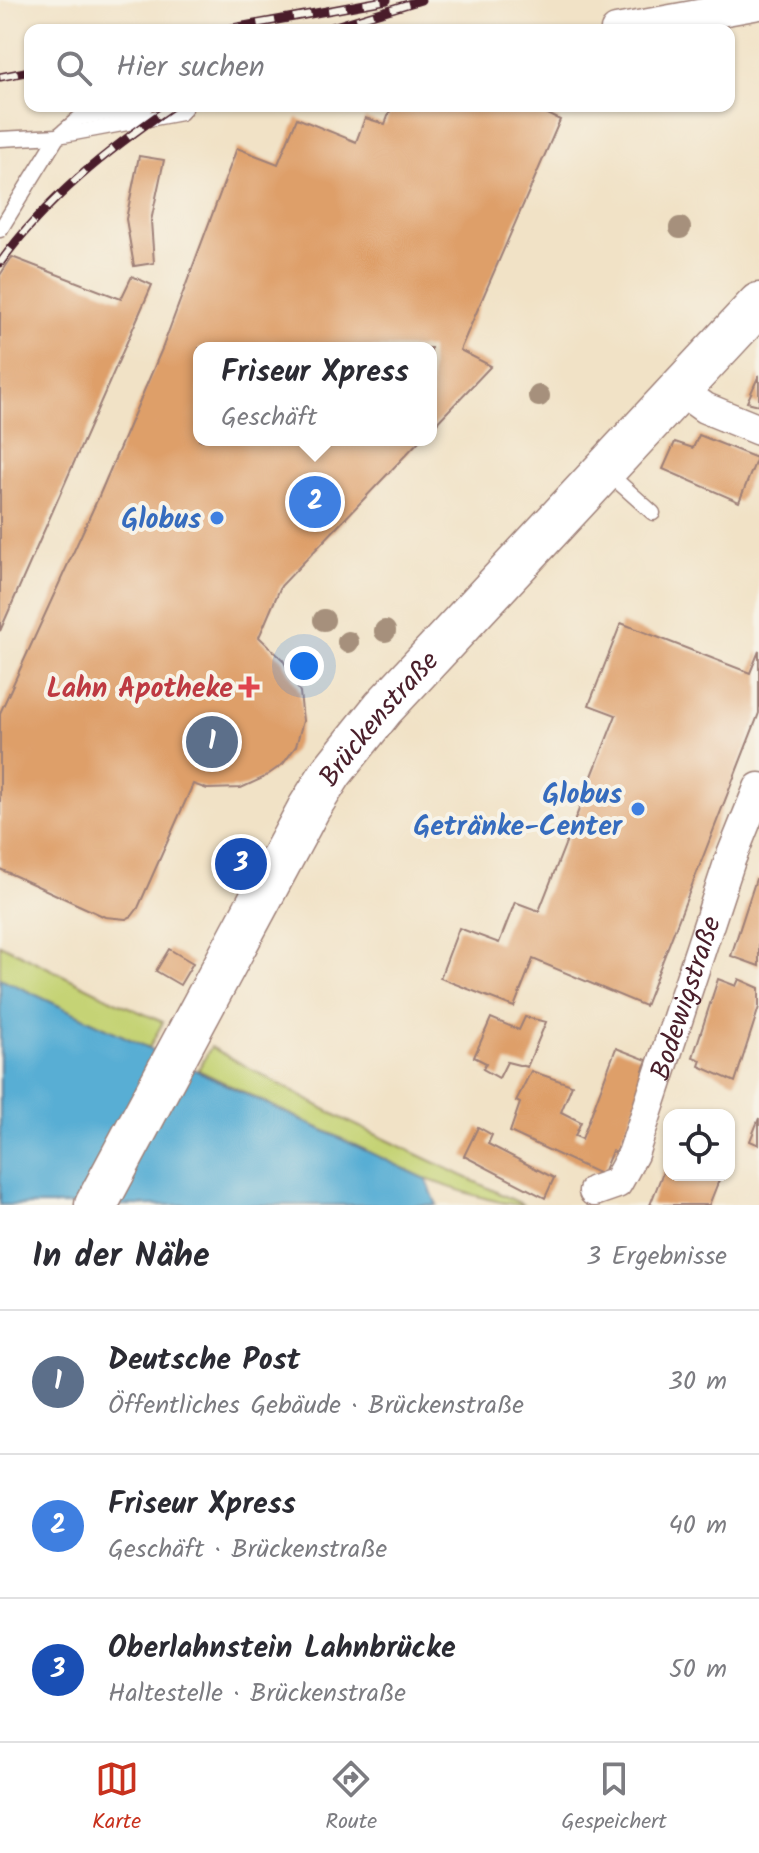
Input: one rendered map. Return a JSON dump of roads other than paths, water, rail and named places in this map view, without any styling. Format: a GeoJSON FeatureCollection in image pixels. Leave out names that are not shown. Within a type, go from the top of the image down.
{"type":"FeatureCollection","features":[{"type":"Feature","properties":{"kind":"street"},"geometry":{"type":"LineString","coordinates":[[649,24],[759,4]]}},
{"type":"Feature","properties":{"kind":"street","name":"Brückenstraße"},"geometry":{"type":"LineString","coordinates":[[96,1205],[209,992],[331,773],[383,708],[759,304]]}},
{"type":"Feature","properties":{"kind":"street"},"geometry":{"type":"LineString","coordinates":[[680,390],[705,408],[759,430]]}},
{"type":"Feature","properties":{"kind":"street","name":"Bodewigstraße"},"geometry":{"type":"LineString","coordinates":[[594,1191],[617,1183],[633,1154],[730,860],[759,788]]}},
{"type":"Feature","properties":{"kind":"lane"},"geometry":{"type":"LineString","coordinates":[[0,230],[58,136],[79,118],[112,112]]}},
{"type":"Feature","properties":{"kind":"lane"},"geometry":{"type":"LineString","coordinates":[[0,139],[58,136],[174,112]]}},
{"type":"Feature","properties":{"kind":"lane"},"geometry":{"type":"LineString","coordinates":[[604,470],[653,513]]}},
{"type":"Feature","properties":{"kind":"water"},"geometry":{"type":"Polygon","coordinates":[[[0,978],[426,1179],[437,1205],[0,1205],[0,978]]]}},
{"type":"Feature","properties":{"kind":"railway"},"geometry":{"type":"LineString","coordinates":[[255,24],[387,0]]}},
{"type":"Feature","properties":{"kind":"railway"},"geometry":{"type":"LineString","coordinates":[[342,24],[421,0]]}},
{"type":"Feature","properties":{"kind":"railway"},"geometry":{"type":"LineString","coordinates":[[0,77],[24,72]]}},
{"type":"Feature","properties":{"kind":"railway"},"geometry":{"type":"LineString","coordinates":[[0,263],[37,218],[79,177],[164,112]]}},
{"type":"Feature","properties":{"kind":"place","name":"Friseur Xpress"},"geometry":{"type":"Point","coordinates":[315,502]}},
{"type":"Feature","properties":{"kind":"place","name":"Globus"},"geometry":{"type":"Point","coordinates":[217,518]}},
{"type":"Feature","properties":{"kind":"place","name":"Lahn Apotheke"},"geometry":{"type":"Point","coordinates":[249,687]}},
{"type":"Feature","properties":{"kind":"place","name":"Deutsche Post"},"geometry":{"type":"Point","coordinates":[212,742]}},
{"type":"Feature","properties":{"kind":"place","name":"Globus Getränke-Center"},"geometry":{"type":"Point","coordinates":[638,809]}},
{"type":"Feature","properties":{"kind":"place","name":"Oberlahnstein Lahnbrücke"},"geometry":{"type":"Point","coordinates":[241,864]}}]}
